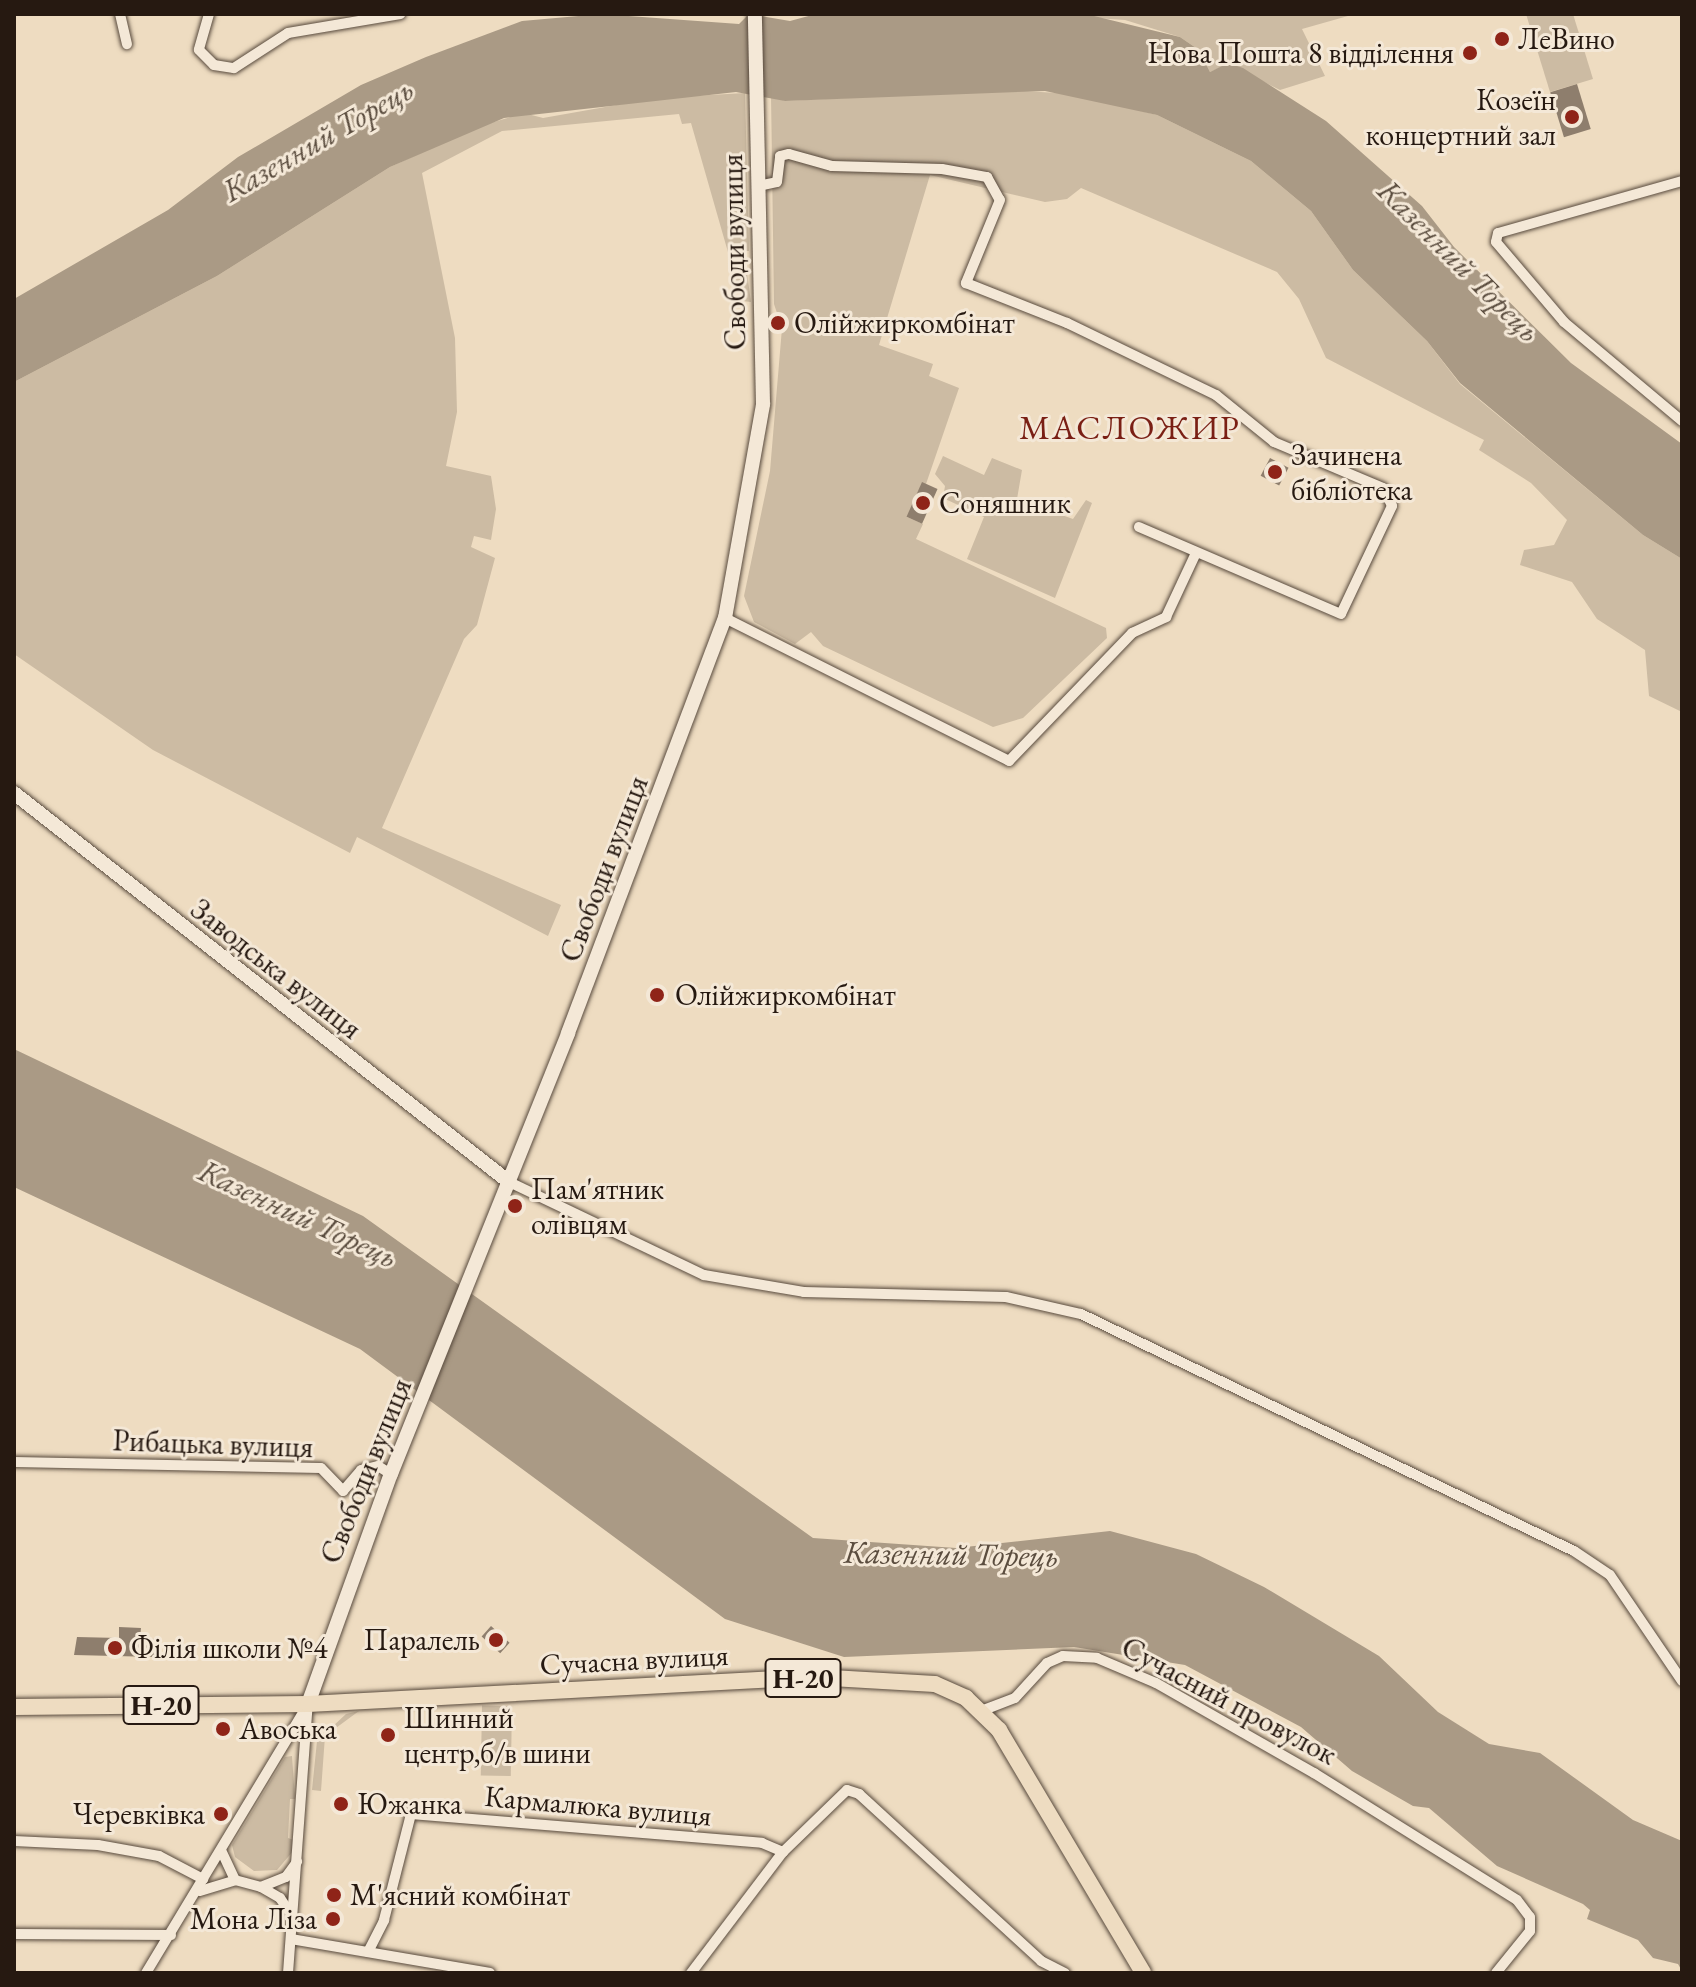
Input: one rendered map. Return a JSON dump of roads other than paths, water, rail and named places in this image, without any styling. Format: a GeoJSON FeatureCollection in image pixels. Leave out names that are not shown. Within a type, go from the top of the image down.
{"type":"FeatureCollection","features":[{"type":"Feature","properties":{"kind":"main road","name":"Свободи вулиця"},"geometry":{"type":"LineString","coordinates":[[308,1704],[391,1474],[473,1278],[725,618],[763,404],[755,14]]}},
{"type":"Feature","properties":{"kind":"main road","name":"Заводська вулиця"},"geometry":{"type":"LineString","coordinates":[[14,793],[509,1182]]}},
{"type":"Feature","properties":{"kind":"main road","name":"Сучасна вулиця"},"geometry":{"type":"LineString","coordinates":[[308,1704],[814,1677],[935,1684],[981,1711],[1143,1973]]}},
{"type":"Feature","properties":{"kind":"main road","name":"Н-20"},"geometry":{"type":"LineString","coordinates":[[14,1707],[308,1704]]}},
{"type":"Feature","properties":{"kind":"street"},"geometry":{"type":"LineString","coordinates":[[120,14],[127,44]]}},
{"type":"Feature","properties":{"kind":"street"},"geometry":{"type":"LineString","coordinates":[[209,14],[199,50],[214,65],[234,68],[288,33],[367,17],[400,14]]}},
{"type":"Feature","properties":{"kind":"street"},"geometry":{"type":"LineString","coordinates":[[758,186],[777,182],[780,156],[789,154],[832,166],[942,169],[987,177],[1000,200],[966,283],[1067,323],[1216,395],[1274,442],[1383,488],[1392,506],[1341,614],[1139,527]]}},
{"type":"Feature","properties":{"kind":"street"},"geometry":{"type":"LineString","coordinates":[[1682,181],[1498,233],[1499,250],[1537,295],[1682,421]]}},
{"type":"Feature","properties":{"kind":"street"},"geometry":{"type":"LineString","coordinates":[[725,618],[1009,761],[1132,633],[1166,617],[1196,553]]}},
{"type":"Feature","properties":{"kind":"street"},"geometry":{"type":"LineString","coordinates":[[509,1182],[704,1275],[804,1292],[1006,1297],[1081,1314],[1574,1551],[1610,1575],[1652,1643],[1682,1681]]}},
{"type":"Feature","properties":{"kind":"street","name":"Рибацька вулиця"},"geometry":{"type":"LineString","coordinates":[[14,1462],[321,1468],[343,1491],[361,1470],[378,1466],[391,1474]]}},
{"type":"Feature","properties":{"kind":"street","name":"Сучасний провулок"},"geometry":{"type":"LineString","coordinates":[[981,1711],[1015,1698],[1054,1658],[1097,1658],[1174,1693],[1412,1834],[1526,1911],[1528,1937],[1496,1973]]}},
{"type":"Feature","properties":{"kind":"street"},"geometry":{"type":"LineString","coordinates":[[146,1973],[308,1704]]}},
{"type":"Feature","properties":{"kind":"street"},"geometry":{"type":"LineString","coordinates":[[288,1973],[308,1704]]}},
{"type":"Feature","properties":{"kind":"street"},"geometry":{"type":"LineString","coordinates":[[691,1973],[783,1852],[847,1790],[859,1794],[1041,1961],[1065,1973]]}},
{"type":"Feature","properties":{"kind":"street","name":"Кармалюка вулиця"},"geometry":{"type":"LineString","coordinates":[[368,1952],[384,1920],[411,1814],[770,1844],[783,1852]]}},
{"type":"Feature","properties":{"kind":"street"},"geometry":{"type":"LineString","coordinates":[[14,1841],[98,1845],[159,1856],[203,1879]]}},
{"type":"Feature","properties":{"kind":"street"},"geometry":{"type":"LineString","coordinates":[[221,1848],[235,1880]]}},
{"type":"Feature","properties":{"kind":"street"},"geometry":{"type":"LineString","coordinates":[[261,1887],[286,1877],[297,1862]]}},
{"type":"Feature","properties":{"kind":"street"},"geometry":{"type":"LineString","coordinates":[[195,1894],[214,1882],[235,1880],[261,1887],[280,1898],[293,1917]]}},
{"type":"Feature","properties":{"kind":"street"},"geometry":{"type":"LineString","coordinates":[[14,1934],[171,1935]]}},
{"type":"Feature","properties":{"kind":"street"},"geometry":{"type":"LineString","coordinates":[[291,1939],[490,1973]]}},
{"type":"Feature","properties":{"kind":"water","name":"Казенний Торець"},"geometry":{"type":"Polygon","coordinates":[[[601,14],[739,24],[749,14],[790,21],[816,14],[1090,15],[1180,37],[1199,50],[1210,72],[1228,63],[1243,68],[1326,121],[1422,206],[1454,247],[1571,363],[1682,444],[1682,559],[1643,535],[1460,383],[1427,341],[1353,270],[1311,211],[1251,161],[1157,115],[1045,91],[785,101],[736,92],[504,118],[390,167],[217,276],[14,382],[14,299],[168,210],[238,157],[361,85],[426,57],[522,21],[601,14]]]}},
{"type":"Feature","properties":{"kind":"water","name":"Казенний Торець"},"geometry":{"type":"Polygon","coordinates":[[[14,1049],[363,1216],[813,1538],[956,1548],[1110,1531],[1196,1554],[1264,1587],[1379,1656],[1438,1712],[1489,1744],[1540,1753],[1633,1820],[1682,1841],[1682,1971],[1678,1964],[1653,1958],[1638,1940],[1587,1919],[1590,1910],[1583,1904],[1497,1866],[1429,1808],[1413,1806],[1352,1771],[1301,1727],[1185,1665],[1074,1647],[844,1657],[725,1619],[360,1349],[14,1187],[14,1049]]]}},
{"type":"Feature","properties":{"kind":"place","name":"ЛеВино"},"geometry":{"type":"Point","coordinates":[1502,39]}},
{"type":"Feature","properties":{"kind":"place","name":"Нова Пошта 8 відділення"},"geometry":{"type":"Point","coordinates":[1470,53]}},
{"type":"Feature","properties":{"kind":"place","name":"Козеїн концертний зал"},"geometry":{"type":"Point","coordinates":[1572,117]}},
{"type":"Feature","properties":{"kind":"place","name":"Олійжиркомбінат"},"geometry":{"type":"Point","coordinates":[778,323]}},
{"type":"Feature","properties":{"kind":"place","name":"Зачинена бібліотека"},"geometry":{"type":"Point","coordinates":[1275,472]}},
{"type":"Feature","properties":{"kind":"place","name":"Соняшник"},"geometry":{"type":"Point","coordinates":[923,503]}},
{"type":"Feature","properties":{"kind":"place","name":"Олійжиркомбiнат"},"geometry":{"type":"Point","coordinates":[657,995]}},
{"type":"Feature","properties":{"kind":"place","name":"Пам'ятник олівцям"},"geometry":{"type":"Point","coordinates":[515,1206]}},
{"type":"Feature","properties":{"kind":"place","name":"Паралель"},"geometry":{"type":"Point","coordinates":[496,1640]}},
{"type":"Feature","properties":{"kind":"place","name":"Філія школи №4"},"geometry":{"type":"Point","coordinates":[115,1648]}},
{"type":"Feature","properties":{"kind":"place","name":"Авоська"},"geometry":{"type":"Point","coordinates":[223,1729]}},
{"type":"Feature","properties":{"kind":"place","name":"Шинний центр,б/в шини"},"geometry":{"type":"Point","coordinates":[388,1735]}},
{"type":"Feature","properties":{"kind":"place","name":"Южанка"},"geometry":{"type":"Point","coordinates":[341,1804]}},
{"type":"Feature","properties":{"kind":"place","name":"Черевківка"},"geometry":{"type":"Point","coordinates":[221,1814]}},
{"type":"Feature","properties":{"kind":"place","name":"М'ясний комбінат"},"geometry":{"type":"Point","coordinates":[334,1895]}},
{"type":"Feature","properties":{"kind":"place","name":"Мона Ліза"},"geometry":{"type":"Point","coordinates":[333,1919]}},
{"type":"Feature","properties":{"kind":"district","name":"МАСЛОЖИР"},"geometry":{"type":"Point","coordinates":[1130,428]}}]}
